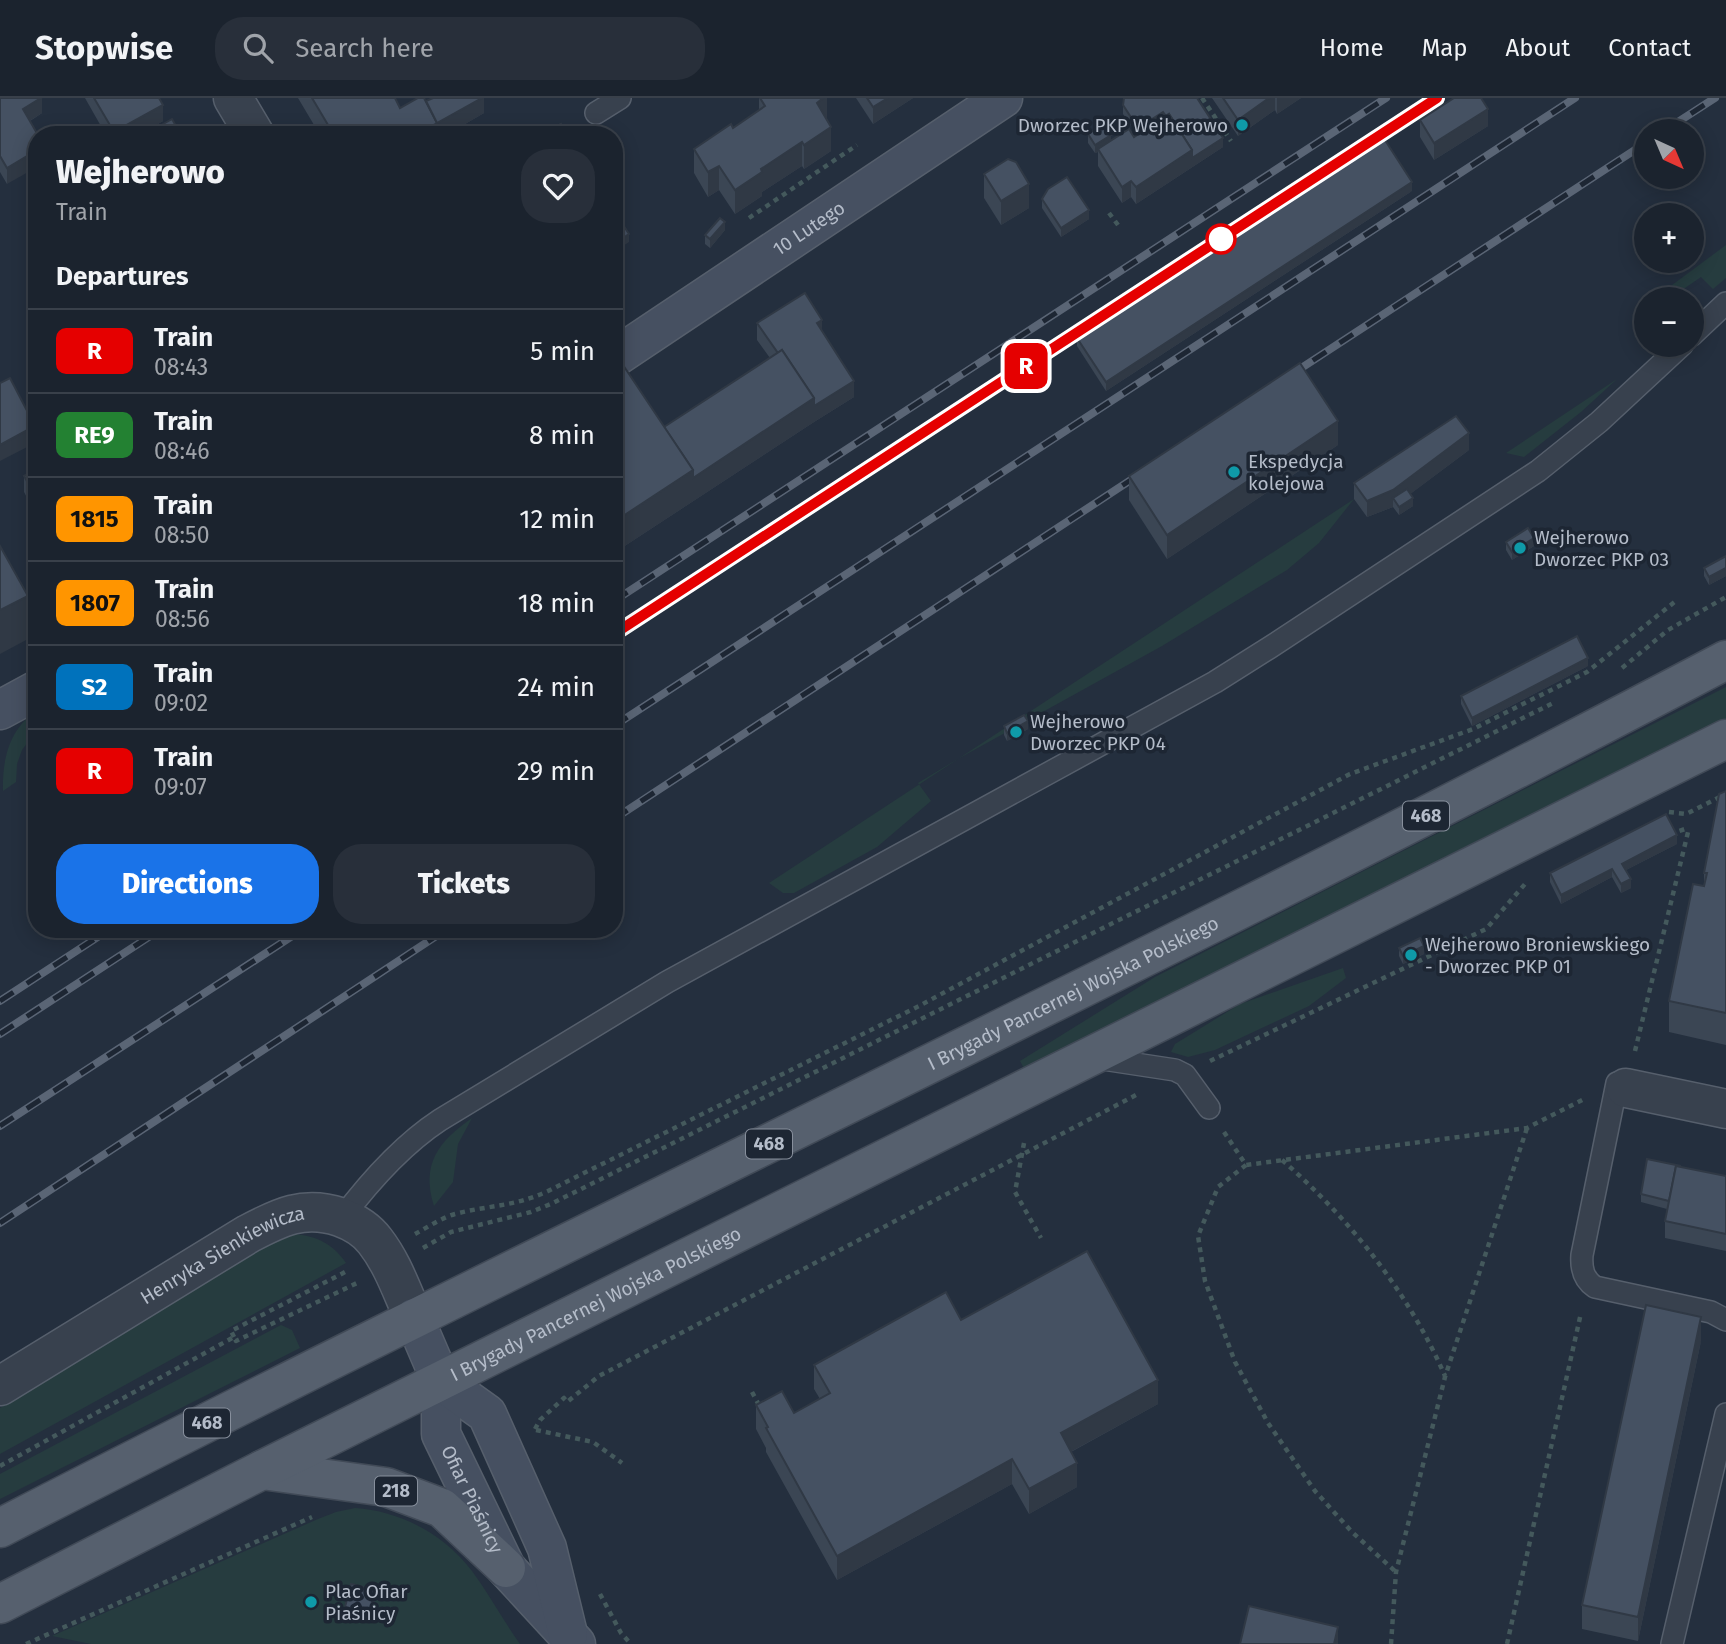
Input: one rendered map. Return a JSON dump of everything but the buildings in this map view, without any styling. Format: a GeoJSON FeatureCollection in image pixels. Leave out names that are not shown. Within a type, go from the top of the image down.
{"type":"FeatureCollection","features":[{"type":"Feature","properties":{"kind":"main road","name":"I Brygady Pancernej Wojska Polskiego"},"geometry":{"type":"LineString","coordinates":[[0,1528],[414,1318],[1111,975],[1523,768],[1726,660]]}},
{"type":"Feature","properties":{"kind":"main road","name":"I Brygady Pancernej Wojska Polskiego"},"geometry":{"type":"LineString","coordinates":[[0,1604],[262,1470],[1726,739]]}},
{"type":"Feature","properties":{"kind":"main road","name":"218"},"geometry":{"type":"LineString","coordinates":[[262,1470],[386,1488],[442,1508],[506,1568]]}},
{"type":"Feature","properties":{"kind":"street"},"geometry":{"type":"LineString","coordinates":[[233,98],[250,126]]}},
{"type":"Feature","properties":{"kind":"street","name":"10 Lutego"},"geometry":{"type":"LineString","coordinates":[[623,352],[1003,98]]}},
{"type":"Feature","properties":{"kind":"street"},"geometry":{"type":"LineString","coordinates":[[0,710],[28,695]]}},
{"type":"Feature","properties":{"kind":"street"},"geometry":{"type":"LineString","coordinates":[[1622,1085],[1726,1109]]}},
{"type":"Feature","properties":{"kind":"street","name":"Henryka Sienkiewicza"},"geometry":{"type":"LineString","coordinates":[[0,1386],[273,1220],[302,1212],[320,1211],[366,1230],[387,1259],[414,1318]]}},
{"type":"Feature","properties":{"kind":"street","name":"I Brygady Pancernej Wojska Polskiego"},"geometry":{"type":"LineString","coordinates":[[414,1318],[442,1381]]}},
{"type":"Feature","properties":{"kind":"street","name":"Ofiar Piaśnicy"},"geometry":{"type":"LineString","coordinates":[[442,1381],[441,1434],[506,1568],[572,1641]]}},
{"type":"Feature","properties":{"kind":"street","name":"Ofiar Piaśnicy"},"geometry":{"type":"LineString","coordinates":[[442,1381],[487,1414],[547,1548],[572,1641]]}},
{"type":"Feature","properties":{"kind":"lane"},"geometry":{"type":"LineString","coordinates":[[596,113],[620,98]]}},
{"type":"Feature","properties":{"kind":"lane"},"geometry":{"type":"LineString","coordinates":[[1704,324],[1726,303]]}},
{"type":"Feature","properties":{"kind":"lane"},"geometry":{"type":"LineString","coordinates":[[342,1218],[417,1135],[440,1120],[667,982],[1215,682],[1538,471],[1599,422],[1669,357]]}},
{"type":"Feature","properties":{"kind":"lane"},"geometry":{"type":"LineString","coordinates":[[1091,1057],[1175,1070],[1185,1074],[1209,1108]]}},
{"type":"Feature","properties":{"kind":"lane"},"geometry":{"type":"LineString","coordinates":[[1622,1085],[1582,1255],[1581,1265],[1588,1282],[1595,1287],[1711,1312],[1726,1320]]}},
{"type":"Feature","properties":{"kind":"lane"},"geometry":{"type":"LineString","coordinates":[[1672,1644],[1726,1414]]}},
{"type":"Feature","properties":{"kind":"path"},"geometry":{"type":"LineString","coordinates":[[1202,98],[1231,141]]}},
{"type":"Feature","properties":{"kind":"path"},"geometry":{"type":"LineString","coordinates":[[1110,213],[1118,225]]}},
{"type":"Feature","properties":{"kind":"path"},"geometry":{"type":"LineString","coordinates":[[1613,674],[1664,633],[1726,597]]}},
{"type":"Feature","properties":{"kind":"path"},"geometry":{"type":"LineString","coordinates":[[1563,698],[552,1203],[531,1212],[451,1232],[387,1259],[231,1331],[236,1341],[387,1259],[440,1220],[456,1214],[517,1204],[548,1191],[919,1006],[1350,774],[1473,729],[1576,678],[1677,600]]}},
{"type":"Feature","properties":{"kind":"path"},"geometry":{"type":"LineString","coordinates":[[1396,1572],[1352,1532],[1315,1491],[1268,1423],[1235,1362],[1205,1281],[1198,1236],[1218,1188],[1246,1165],[1527,1128],[1622,1085],[1689,828],[1660,839]]}},
{"type":"Feature","properties":{"kind":"path"},"geometry":{"type":"LineString","coordinates":[[1209,1108],[1246,1165]]}},
{"type":"Feature","properties":{"kind":"path"},"geometry":{"type":"LineString","coordinates":[[1391,1644],[1396,1572],[1445,1377],[1527,1128]]}},
{"type":"Feature","properties":{"kind":"path"},"geometry":{"type":"LineString","coordinates":[[1024,1143],[1015,1192],[1041,1238]]}},
{"type":"Feature","properties":{"kind":"path"},"geometry":{"type":"LineString","coordinates":[[1282,1160],[1340,1215],[1382,1269],[1419,1321],[1445,1377]]}},
{"type":"Feature","properties":{"kind":"path"},"geometry":{"type":"LineString","coordinates":[[1507,1644],[1588,1282]]}},
{"type":"Feature","properties":{"kind":"path"},"geometry":{"type":"LineString","coordinates":[[0,1466],[234,1337]]}},
{"type":"Feature","properties":{"kind":"path"},"geometry":{"type":"LineString","coordinates":[[752,1392],[763,1412]]}},
{"type":"Feature","properties":{"kind":"path"},"geometry":{"type":"LineString","coordinates":[[564,1398],[540,1420],[535,1430],[593,1442],[622,1463]]}},
{"type":"Feature","properties":{"kind":"path"},"geometry":{"type":"LineString","coordinates":[[26,1644],[319,1514]]}},
{"type":"Feature","properties":{"kind":"green space"},"geometry":{"type":"Polygon","coordinates":[[[1726,245],[1726,278],[1713,289],[1701,277],[1686,287],[1669,287],[1688,273],[1704,273],[1704,261],[1726,245]]]}},
{"type":"Feature","properties":{"kind":"green space"},"geometry":{"type":"Polygon","coordinates":[[[1617,379],[1581,412],[1524,457],[1506,453],[1617,379]]]}},
{"type":"Feature","properties":{"kind":"green space"},"geometry":{"type":"Polygon","coordinates":[[[1354,499],[1319,543],[1287,570],[1162,646],[958,759],[1354,499]]]}},
{"type":"Feature","properties":{"kind":"green space"},"geometry":{"type":"Polygon","coordinates":[[[1726,687],[1726,718],[1026,1072],[1020,1061],[1155,977],[1726,687]]]}},
{"type":"Feature","properties":{"kind":"green space"},"geometry":{"type":"Polygon","coordinates":[[[27,718],[28,742],[17,764],[16,782],[3,791],[9,746],[27,718]]]}},
{"type":"Feature","properties":{"kind":"green space"},"geometry":{"type":"Polygon","coordinates":[[[958,759],[919,784],[918,783],[958,759]]]}},
{"type":"Feature","properties":{"kind":"green space"},"geometry":{"type":"Polygon","coordinates":[[[919,784],[931,801],[877,847],[794,893],[783,893],[769,883],[919,784]]]}},
{"type":"Feature","properties":{"kind":"green space"},"geometry":{"type":"Polygon","coordinates":[[[1343,968],[1346,978],[1309,1006],[1215,1050],[1188,1057],[1171,1052],[1175,1044],[1240,1004],[1343,968]]]}},
{"type":"Feature","properties":{"kind":"green space"},"geometry":{"type":"Polygon","coordinates":[[[472,1118],[458,1144],[453,1182],[434,1206],[430,1178],[435,1155],[450,1136],[472,1118]]]}},
{"type":"Feature","properties":{"kind":"green space"},"geometry":{"type":"Polygon","coordinates":[[[294,1234],[324,1242],[346,1263],[0,1454],[0,1408],[265,1244],[294,1234]]]}},
{"type":"Feature","properties":{"kind":"green space"},"geometry":{"type":"Polygon","coordinates":[[[281,1325],[292,1330],[300,1348],[0,1499],[0,1474],[281,1325]]]}},
{"type":"Feature","properties":{"kind":"green space","name":"Plac Ofiar Piaśnicy"},"geometry":{"type":"Polygon","coordinates":[[[355,1508],[404,1519],[448,1546],[472,1571],[520,1644],[91,1644],[52,1636],[318,1519],[355,1508]]]}},
{"type":"Feature","properties":{"kind":"railway"},"geometry":{"type":"LineString","coordinates":[[623,595],[1386,98]]}},
{"type":"Feature","properties":{"kind":"railway"},"geometry":{"type":"LineString","coordinates":[[623,628],[1437,98]]}},
{"type":"Feature","properties":{"kind":"railway"},"geometry":{"type":"LineString","coordinates":[[623,720],[1575,98]]}},
{"type":"Feature","properties":{"kind":"railway"},"geometry":{"type":"LineString","coordinates":[[1683,119],[1715,98]]}},
{"type":"Feature","properties":{"kind":"railway"},"geometry":{"type":"LineString","coordinates":[[1286,378],[1634,150]]}},
{"type":"Feature","properties":{"kind":"railway"},"geometry":{"type":"LineString","coordinates":[[623,813],[1146,470]]}},
{"type":"Feature","properties":{"kind":"railway"},"geometry":{"type":"LineString","coordinates":[[0,1001],[96,938]]}},
{"type":"Feature","properties":{"kind":"railway"},"geometry":{"type":"LineString","coordinates":[[0,1034],[147,938]]}},
{"type":"Feature","properties":{"kind":"railway"},"geometry":{"type":"LineString","coordinates":[[0,1126],[289,938]]}},
{"type":"Feature","properties":{"kind":"railway"},"geometry":{"type":"LineString","coordinates":[[0,1223],[433,938]]}},
{"type":"Feature","properties":{"kind":"train","name":"R"},"geometry":{"type":"LineString","coordinates":[[623,628],[1437,98]]}},
{"type":"Feature","properties":{"kind":"place","name":"Dworzec PKP Wejherowo"},"geometry":{"type":"Point","coordinates":[1242,125]}},
{"type":"Feature","properties":{"kind":"place","name":"Ekspedycja kolejowa"},"geometry":{"type":"Point","coordinates":[1234,472]}},
{"type":"Feature","properties":{"kind":"place","name":"Wejherowo Dworzec PKP 03"},"geometry":{"type":"Point","coordinates":[1520,548]}},
{"type":"Feature","properties":{"kind":"place","name":"Wejherowo Dworzec PKP 04"},"geometry":{"type":"Point","coordinates":[1016,732]}},
{"type":"Feature","properties":{"kind":"place","name":"Wejherowo Broniewskiego - Dworzec PKP 01"},"geometry":{"type":"Point","coordinates":[1411,955]}},
{"type":"Feature","properties":{"kind":"place","name":"Plac Ofiar Piaśnicy"},"geometry":{"type":"Point","coordinates":[311,1602]}}]}
